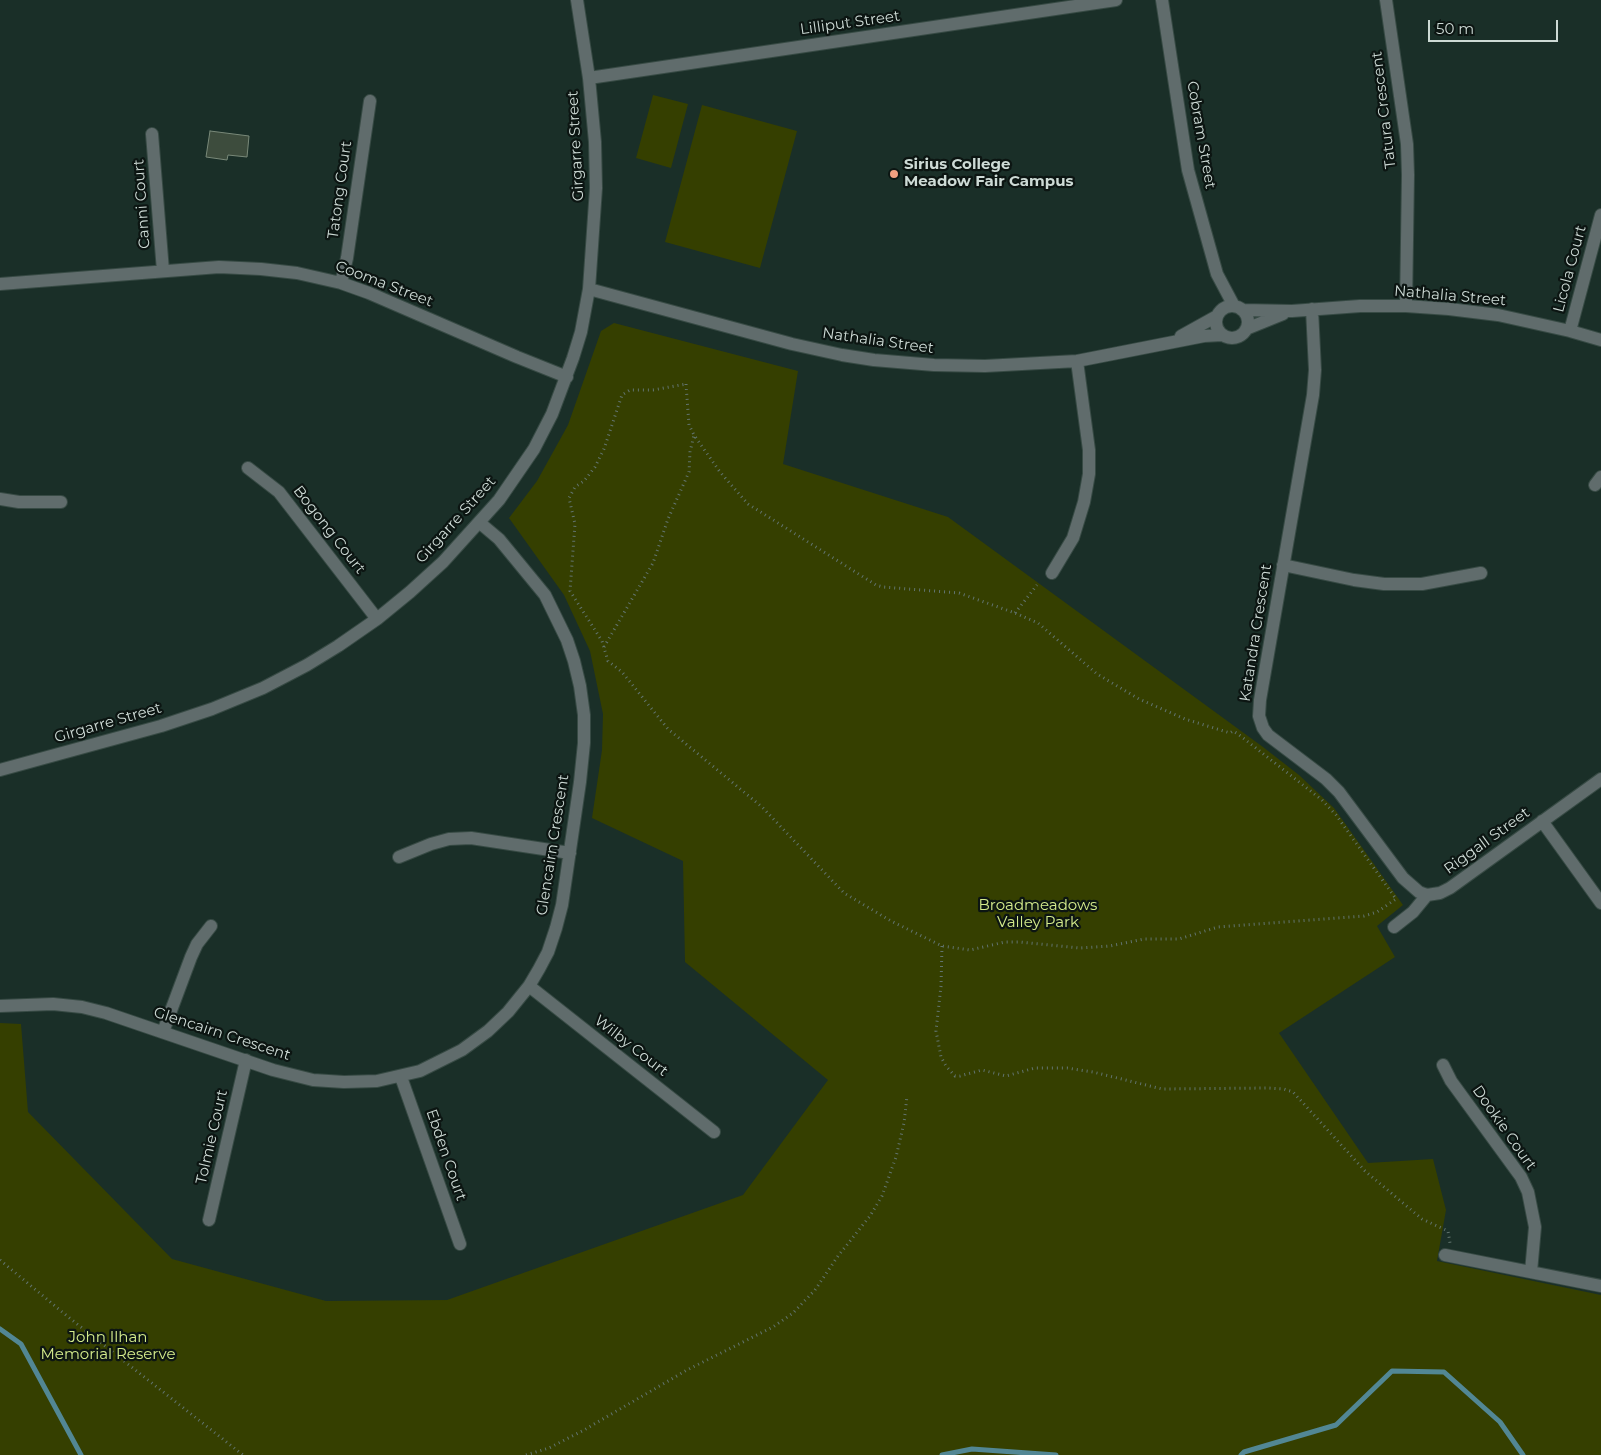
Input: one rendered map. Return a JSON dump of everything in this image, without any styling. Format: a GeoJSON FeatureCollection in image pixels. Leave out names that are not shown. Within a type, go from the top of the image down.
{"type":"FeatureCollection","features":[{"type":"Feature","properties":{"kind":"street","name":"Girgarre Street"},"geometry":{"type":"LineString","coordinates":[[0,770],[161,726],[212,709],[263,688],[307,665],[338,646],[410,592],[443,562],[480,523],[517,476],[534,449],[552,414],[567,377],[581,332],[589,289],[596,188],[589,78],[577,0]]}},
{"type":"Feature","properties":{"kind":"street","name":"Lilliput Street"},"geometry":{"type":"LineString","coordinates":[[589,78],[1116,0]]}},
{"type":"Feature","properties":{"kind":"street","name":"Cobram Street"},"geometry":{"type":"LineString","coordinates":[[1162,0],[1188,170],[1217,274],[1218,313]]}},
{"type":"Feature","properties":{"kind":"street","name":"Tatura Crescent"},"geometry":{"type":"LineString","coordinates":[[1386,0],[1407,144],[1406,306]]}},
{"type":"Feature","properties":{"kind":"street","name":"Tatong Court"},"geometry":{"type":"LineString","coordinates":[[342,283],[370,101]]}},
{"type":"Feature","properties":{"kind":"street","name":"Canni Court"},"geometry":{"type":"LineString","coordinates":[[152,134],[163,271]]}},
{"type":"Feature","properties":{"kind":"street","name":"Licola Court"},"geometry":{"type":"LineString","coordinates":[[1570,331],[1601,215]]}},
{"type":"Feature","properties":{"kind":"street","name":"Cooma Street"},"geometry":{"type":"LineString","coordinates":[[0,284],[219,267],[296,273],[342,283],[567,377]]}},
{"type":"Feature","properties":{"kind":"street","name":"Cobram Street"},"geometry":{"type":"LineString","coordinates":[[1217,274],[1238,308]]}},
{"type":"Feature","properties":{"kind":"street","name":"Nathalia Street"},"geometry":{"type":"LineString","coordinates":[[589,289],[792,344],[842,355],[934,365],[985,366],[1077,361],[1168,343],[1222,335]]}},
{"type":"Feature","properties":{"kind":"street"},"geometry":{"type":"LineString","coordinates":[[1229,306],[1238,308],[1248,319],[1246,330],[1238,337],[1222,335],[1216,326],[1218,313],[1229,306]]}},
{"type":"Feature","properties":{"kind":"street","name":"Nathalia Street"},"geometry":{"type":"LineString","coordinates":[[1238,308],[1292,311],[1406,306],[1449,309],[1498,315],[1601,340]]}},
{"type":"Feature","properties":{"kind":"street","name":"Katandra Crescent"},"geometry":{"type":"LineString","coordinates":[[1312,309],[1315,370],[1313,395],[1260,700],[1259,716],[1263,728],[1268,735],[1326,779],[1339,792],[1404,878],[1419,892],[1427,895]]}},
{"type":"Feature","properties":{"kind":"street","name":"Nathalia Street"},"geometry":{"type":"LineString","coordinates":[[1246,330],[1292,311]]}},
{"type":"Feature","properties":{"kind":"street","name":"Nathalia Street"},"geometry":{"type":"LineString","coordinates":[[1168,343],[1218,313]]}},
{"type":"Feature","properties":{"kind":"street"},"geometry":{"type":"LineString","coordinates":[[1052,574],[1073,538],[1084,502],[1089,474],[1088,450],[1077,361]]}},
{"type":"Feature","properties":{"kind":"street","name":"Bogong Court"},"geometry":{"type":"LineString","coordinates":[[248,468],[279,492],[376,619]]}},
{"type":"Feature","properties":{"kind":"street"},"geometry":{"type":"LineString","coordinates":[[0,499],[20,502],[61,502]]}},
{"type":"Feature","properties":{"kind":"street","name":"Glencairn Crescent"},"geometry":{"type":"LineString","coordinates":[[0,1006],[53,1004],[82,1007],[106,1013],[273,1070],[312,1080],[344,1082],[377,1081],[401,1077],[420,1071],[462,1050],[488,1031],[508,1012],[529,986],[548,952],[562,905],[584,743],[584,715],[574,661],[567,640],[545,595],[499,539],[480,523]]}},
{"type":"Feature","properties":{"kind":"street"},"geometry":{"type":"LineString","coordinates":[[1283,565],[1354,580],[1384,584],[1422,584],[1481,572]]}},
{"type":"Feature","properties":{"kind":"street","name":"Riggall Street"},"geometry":{"type":"LineString","coordinates":[[1427,895],[1440,893],[1450,888],[1601,778]]}},
{"type":"Feature","properties":{"kind":"street"},"geometry":{"type":"LineString","coordinates":[[1542,821],[1601,903]]}},
{"type":"Feature","properties":{"kind":"street"},"geometry":{"type":"LineString","coordinates":[[399,858],[449,838],[471,838],[570,853]]}},
{"type":"Feature","properties":{"kind":"street"},"geometry":{"type":"LineString","coordinates":[[1394,927],[1413,912],[1427,895]]}},
{"type":"Feature","properties":{"kind":"street"},"geometry":{"type":"LineString","coordinates":[[163,1032],[191,957],[197,944],[211,926]]}},
{"type":"Feature","properties":{"kind":"street","name":"Wilby Court"},"geometry":{"type":"LineString","coordinates":[[529,986],[714,1132]]}},
{"type":"Feature","properties":{"kind":"street","name":"Tolmie Court"},"geometry":{"type":"LineString","coordinates":[[209,1220],[246,1060]]}},
{"type":"Feature","properties":{"kind":"street","name":"Dookie Court"},"geometry":{"type":"LineString","coordinates":[[1443,1065],[1451,1081],[1513,1165],[1528,1192],[1535,1227],[1531,1272]]}},
{"type":"Feature","properties":{"kind":"street","name":"Ebden Court"},"geometry":{"type":"LineString","coordinates":[[401,1077],[460,1244]]}},
{"type":"Feature","properties":{"kind":"street"},"geometry":{"type":"LineString","coordinates":[[1449,1256],[1601,1286]]}},
{"type":"Feature","properties":{"kind":"path"},"geometry":{"type":"LineString","coordinates":[[686,384],[689,425],[694,435],[720,472],[748,504],[876,585],[959,593],[1015,613],[1038,623],[1097,674],[1139,699],[1185,719],[1238,734],[1322,800],[1336,815],[1396,899],[1378,912],[1364,916],[1218,927],[1179,939],[1144,939],[1095,948],[1071,948],[1005,942],[970,950],[942,946],[891,922],[844,893],[762,807],[668,729],[622,672],[608,661],[602,641],[570,591],[576,524],[570,502],[571,493],[595,467],[610,433],[622,395],[630,390],[654,390],[686,384]]}},
{"type":"Feature","properties":{"kind":"path"},"geometry":{"type":"LineString","coordinates":[[604,647],[653,564],[668,519],[689,472],[690,452],[694,435]]}},
{"type":"Feature","properties":{"kind":"path"},"geometry":{"type":"LineString","coordinates":[[1015,613],[1037,585]]}},
{"type":"Feature","properties":{"kind":"path"},"geometry":{"type":"LineString","coordinates":[[942,946],[941,986],[936,1031],[940,1057],[955,1076],[982,1070],[1006,1076],[1035,1068],[1067,1068],[1093,1072],[1162,1089],[1268,1088],[1284,1089],[1293,1092],[1365,1171],[1422,1219],[1448,1231],[1449,1256]]}},
{"type":"Feature","properties":{"kind":"path"},"geometry":{"type":"LineString","coordinates":[[526,1455],[549,1448],[566,1439],[687,1370],[772,1327],[793,1313],[815,1290],[838,1256],[870,1216],[882,1196],[898,1148],[904,1123],[907,1096]]}},
{"type":"Feature","properties":{"kind":"path"},"geometry":{"type":"LineString","coordinates":[[0,1260],[74,1322],[243,1455]]}},
{"type":"Feature","properties":{"kind":"green space"},"geometry":{"type":"Polygon","coordinates":[[[653,95],[688,104],[671,168],[636,158],[653,95]]]}},
{"type":"Feature","properties":{"kind":"green space"},"geometry":{"type":"Polygon","coordinates":[[[702,105],[797,131],[760,268],[665,242],[702,105]]]}},
{"type":"Feature","properties":{"kind":"green space","name":"Broadmeadows Valley Park"},"geometry":{"type":"Polygon","coordinates":[[[614,323],[798,371],[783,464],[948,517],[1263,747],[1299,775],[1334,808],[1403,905],[1377,926],[1395,957],[1279,1033],[1368,1163],[1433,1159],[1446,1210],[1437,1261],[1601,1295],[1601,1455],[0,1455],[0,1023],[21,1024],[28,1112],[172,1259],[326,1301],[447,1300],[743,1195],[828,1080],[685,962],[683,861],[592,818],[602,750],[603,714],[590,651],[564,595],[509,518],[537,481],[568,425],[601,331],[614,323]]]}},
{"type":"Feature","properties":{"kind":"building"},"geometry":{"type":"Polygon","coordinates":[[[210,131],[249,136],[247,157],[228,155],[227,160],[206,157],[210,131]]]}},
{"type":"Feature","properties":{"kind":"waterway"},"geometry":{"type":"LineString","coordinates":[[0,1329],[21,1344],[81,1455]]}},
{"type":"Feature","properties":{"kind":"waterway"},"geometry":{"type":"LineString","coordinates":[[1241,1455],[1244,1452],[1336,1425],[1392,1371],[1444,1372],[1500,1422],[1523,1455]]}},
{"type":"Feature","properties":{"kind":"waterway"},"geometry":{"type":"LineString","coordinates":[[942,1455],[972,1449],[1056,1455]]}},
{"type":"Feature","properties":{"kind":"place","name":"Sirius College Meadow Fair Campus"},"geometry":{"type":"Point","coordinates":[894,174]}},
{"type":"Feature","properties":{"kind":"park label","name":"John Ilhan Memorial Reserve"},"geometry":{"type":"Point","coordinates":[108,1346]}}]}
